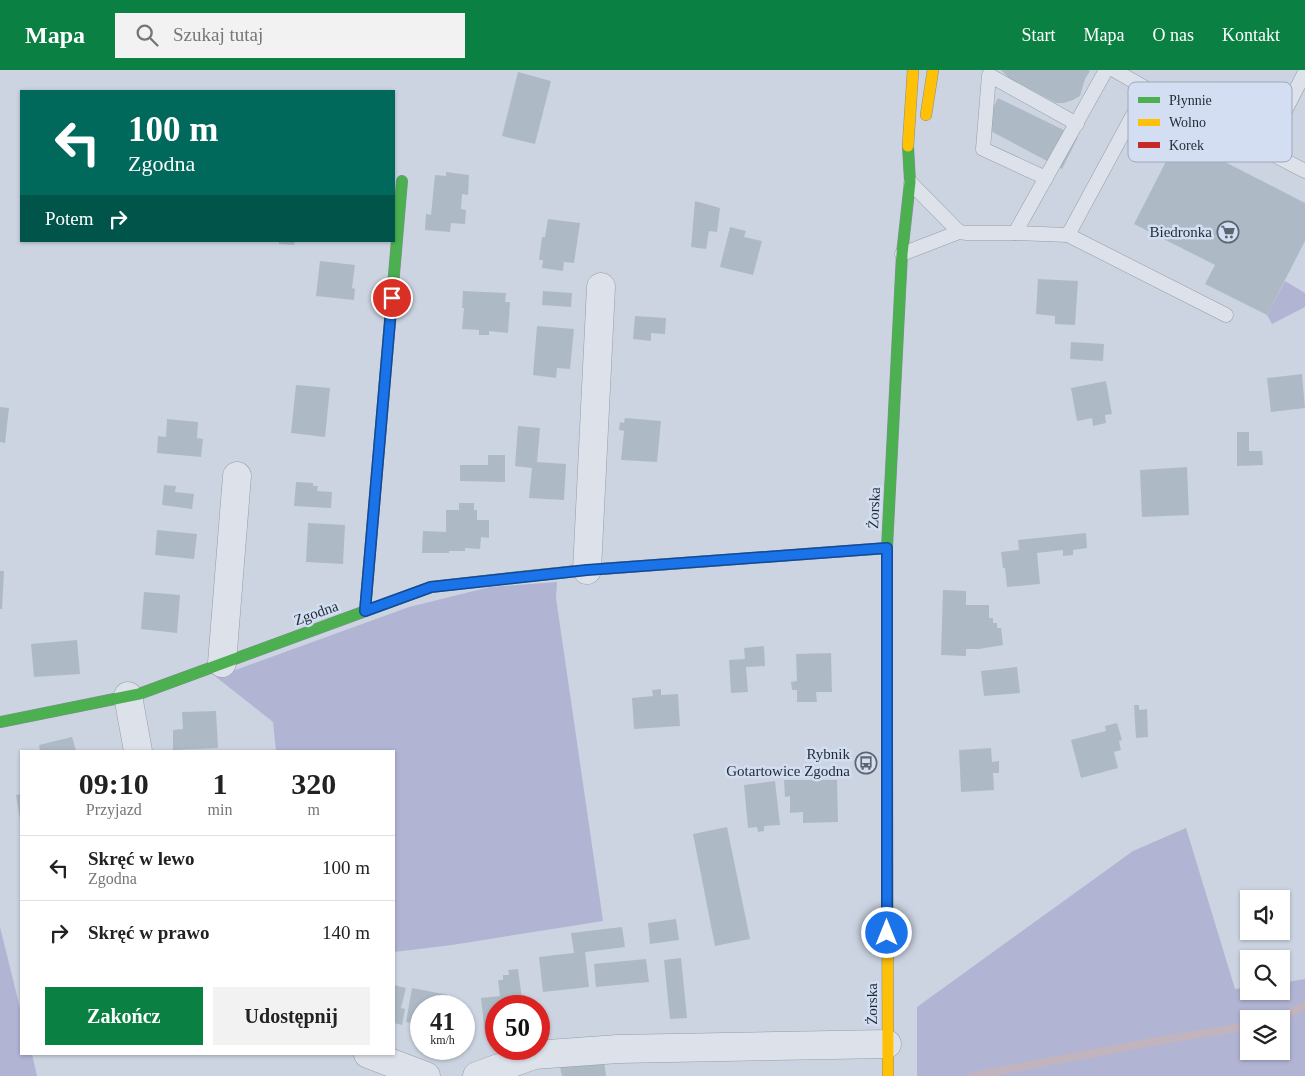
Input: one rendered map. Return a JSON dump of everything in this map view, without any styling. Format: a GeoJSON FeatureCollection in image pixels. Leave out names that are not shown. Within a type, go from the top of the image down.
{"type":"FeatureCollection","features":[{"type":"Feature","properties":{"kind":"street","name":"Żorska"},"geometry":{"type":"LineString","coordinates":[[888,1076],[887,548],[902,254],[910,182],[908,138],[913,70]]}},
{"type":"Feature","properties":{"kind":"street"},"geometry":{"type":"LineString","coordinates":[[925,123],[934,70]]}},
{"type":"Feature","properties":{"kind":"street"},"geometry":{"type":"LineString","coordinates":[[929,100],[941,70]]}},
{"type":"Feature","properties":{"kind":"street","name":"Żorska"},"geometry":{"type":"LineString","coordinates":[[910,182],[920,149]]}},
{"type":"Feature","properties":{"kind":"street"},"geometry":{"type":"LineString","coordinates":[[365,611],[402,181]]}},
{"type":"Feature","properties":{"kind":"street"},"geometry":{"type":"LineString","coordinates":[[587,570],[601,287]]}},
{"type":"Feature","properties":{"kind":"street"},"geometry":{"type":"LineString","coordinates":[[222,663],[237,476]]}},
{"type":"Feature","properties":{"kind":"street","name":"Zgodna"},"geometry":{"type":"LineString","coordinates":[[0,722],[139,694],[431,587],[587,570],[887,548]]}},
{"type":"Feature","properties":{"kind":"street"},"geometry":{"type":"LineString","coordinates":[[128,696],[138,750]]}},
{"type":"Feature","properties":{"kind":"street"},"geometry":{"type":"LineString","coordinates":[[478,1076],[534,1055],[618,1049],[887,1044]]}},
{"type":"Feature","properties":{"kind":"street"},"geometry":{"type":"LineString","coordinates":[[371,1055],[426,1076]]}},
{"type":"Feature","properties":{"kind":"lane"},"geometry":{"type":"LineString","coordinates":[[1015,233],[1106,70]]}},
{"type":"Feature","properties":{"kind":"lane"},"geometry":{"type":"LineString","coordinates":[[1114,70],[1135,82]]}},
{"type":"Feature","properties":{"kind":"lane"},"geometry":{"type":"LineString","coordinates":[[1292,97],[1305,72]]}},
{"type":"Feature","properties":{"kind":"lane"},"geometry":{"type":"LineString","coordinates":[[1046,178],[983,149],[989,75],[1076,124]]}},
{"type":"Feature","properties":{"kind":"lane"},"geometry":{"type":"LineString","coordinates":[[1068,235],[1128,124]]}},
{"type":"Feature","properties":{"kind":"lane"},"geometry":{"type":"LineString","coordinates":[[1288,162],[1305,171]]}},
{"type":"Feature","properties":{"kind":"lane"},"geometry":{"type":"LineString","coordinates":[[910,182],[959,232]]}},
{"type":"Feature","properties":{"kind":"lane"},"geometry":{"type":"LineString","coordinates":[[902,254],[959,232],[1068,235],[1226,315]]}},
{"type":"Feature","properties":{"kind":"shaded area"},"geometry":{"type":"Polygon","coordinates":[[[1285,281],[1305,293],[1305,307],[1272,324],[1267,315],[1285,281]]]}},
{"type":"Feature","properties":{"kind":"shaded area"},"geometry":{"type":"Polygon","coordinates":[[[557,582],[556,598],[603,921],[452,945],[395,952],[395,750],[276,750],[273,722],[216,677],[409,607],[490,587],[557,582]]]}},
{"type":"Feature","properties":{"kind":"shaded area"},"geometry":{"type":"Polygon","coordinates":[[[1186,828],[1235,989],[1240,988],[1240,1000],[1290,1000],[1290,982],[1305,979],[1305,1076],[917,1076],[917,1007],[1133,851],[1186,828]]]}},
{"type":"Feature","properties":{"kind":"shaded area"},"geometry":{"type":"Polygon","coordinates":[[[0,927],[20,1008],[20,1055],[32,1055],[37,1076],[0,1076],[0,927]]]}},
{"type":"Feature","properties":{"kind":"building"},"geometry":{"type":"Polygon","coordinates":[[[1001,70],[1090,71],[1085,79],[1080,96],[1064,103],[1056,103],[1009,78],[1001,70]]]}},
{"type":"Feature","properties":{"kind":"building"},"geometry":{"type":"Polygon","coordinates":[[[518,72],[551,81],[535,144],[502,136],[518,72]]]}},
{"type":"Feature","properties":{"kind":"building"},"geometry":{"type":"Polygon","coordinates":[[[998,98],[1078,137],[1062,169],[983,127],[998,98]]]}},
{"type":"Feature","properties":{"kind":"building","name":"Biedronka"},"geometry":{"type":"Polygon","coordinates":[[[1166,162],[1225,162],[1305,203],[1305,241],[1267,315],[1205,284],[1215,265],[1134,224],[1166,162]]]}},
{"type":"Feature","properties":{"kind":"building"},"geometry":{"type":"Polygon","coordinates":[[[446,172],[469,175],[468,195],[462,194],[461,209],[466,210],[465,224],[451,223],[450,232],[425,230],[426,214],[431,215],[435,175],[446,176],[446,172]]]}},
{"type":"Feature","properties":{"kind":"building"},"geometry":{"type":"Polygon","coordinates":[[[695,201],[720,208],[717,232],[709,231],[706,249],[691,247],[695,201]]]}},
{"type":"Feature","properties":{"kind":"building"},"geometry":{"type":"Polygon","coordinates":[[[548,219],[580,223],[574,263],[564,262],[563,271],[542,268],[543,260],[539,260],[542,237],[545,237],[548,219]]]}},
{"type":"Feature","properties":{"kind":"building"},"geometry":{"type":"Polygon","coordinates":[[[730,227],[746,231],[744,237],[762,241],[753,275],[720,267],[730,227]]]}},
{"type":"Feature","properties":{"kind":"building"},"geometry":{"type":"Polygon","coordinates":[[[279,242],[295,242],[294,245],[279,244],[279,242]]]}},
{"type":"Feature","properties":{"kind":"building"},"geometry":{"type":"Polygon","coordinates":[[[320,261],[355,265],[352,288],[355,289],[354,300],[316,296],[320,261]]]}},
{"type":"Feature","properties":{"kind":"building"},"geometry":{"type":"Polygon","coordinates":[[[1038,279],[1078,281],[1075,325],[1055,324],[1055,316],[1036,314],[1038,279]]]}},
{"type":"Feature","properties":{"kind":"building"},"geometry":{"type":"Polygon","coordinates":[[[463,291],[506,293],[505,302],[510,302],[508,333],[489,331],[489,335],[479,335],[479,330],[462,329],[463,291]]]}},
{"type":"Feature","properties":{"kind":"building"},"geometry":{"type":"Polygon","coordinates":[[[543,291],[572,293],[571,307],[542,305],[543,291]]]}},
{"type":"Feature","properties":{"kind":"building"},"geometry":{"type":"Polygon","coordinates":[[[635,316],[666,318],[665,334],[651,333],[651,341],[633,339],[635,316]]]}},
{"type":"Feature","properties":{"kind":"building"},"geometry":{"type":"Polygon","coordinates":[[[537,326],[574,329],[570,369],[557,368],[556,378],[533,375],[537,326]]]}},
{"type":"Feature","properties":{"kind":"building"},"geometry":{"type":"Polygon","coordinates":[[[1071,342],[1104,344],[1103,361],[1070,359],[1071,342]]]}},
{"type":"Feature","properties":{"kind":"building"},"geometry":{"type":"Polygon","coordinates":[[[1302,374],[1305,408],[1271,412],[1267,378],[1302,374]]]}},
{"type":"Feature","properties":{"kind":"building"},"geometry":{"type":"Polygon","coordinates":[[[1106,381],[1112,414],[1105,415],[1106,423],[1093,426],[1092,418],[1077,421],[1071,388],[1106,381]]]}},
{"type":"Feature","properties":{"kind":"building"},"geometry":{"type":"Polygon","coordinates":[[[296,385],[330,388],[325,437],[291,433],[296,385]]]}},
{"type":"Feature","properties":{"kind":"building"},"geometry":{"type":"Polygon","coordinates":[[[0,407],[9,408],[5,443],[0,442],[0,407]]]}},
{"type":"Feature","properties":{"kind":"building"},"geometry":{"type":"Polygon","coordinates":[[[625,418],[661,421],[657,462],[621,460],[624,431],[619,430],[620,422],[624,423],[625,418]]]}},
{"type":"Feature","properties":{"kind":"building"},"geometry":{"type":"Polygon","coordinates":[[[167,419],[198,422],[197,438],[203,439],[201,457],[157,453],[158,436],[166,437],[167,419]]]}},
{"type":"Feature","properties":{"kind":"building"},"geometry":{"type":"Polygon","coordinates":[[[518,426],[540,428],[537,462],[566,464],[564,500],[529,498],[532,468],[515,466],[518,426]]]}},
{"type":"Feature","properties":{"kind":"building"},"geometry":{"type":"Polygon","coordinates":[[[1237,432],[1249,432],[1249,451],[1262,451],[1263,465],[1237,466],[1237,432]]]}},
{"type":"Feature","properties":{"kind":"building"},"geometry":{"type":"Polygon","coordinates":[[[488,455],[505,455],[505,482],[460,481],[460,465],[488,465],[488,455]]]}},
{"type":"Feature","properties":{"kind":"building"},"geometry":{"type":"Polygon","coordinates":[[[1187,467],[1189,515],[1142,517],[1140,470],[1187,467]]]}},
{"type":"Feature","properties":{"kind":"building"},"geometry":{"type":"Polygon","coordinates":[[[296,482],[313,483],[313,486],[318,486],[317,491],[332,492],[331,508],[294,506],[296,482]]]}},
{"type":"Feature","properties":{"kind":"building"},"geometry":{"type":"Polygon","coordinates":[[[164,485],[176,486],[175,492],[194,494],[192,509],[162,505],[164,485]]]}},
{"type":"Feature","properties":{"kind":"building"},"geometry":{"type":"Polygon","coordinates":[[[459,503],[474,503],[474,510],[477,510],[477,520],[489,520],[489,538],[481,537],[480,549],[465,548],[465,551],[449,551],[449,553],[422,553],[423,531],[446,532],[446,510],[459,510],[459,503]]]}},
{"type":"Feature","properties":{"kind":"building"},"geometry":{"type":"Polygon","coordinates":[[[308,523],[345,525],[343,564],[306,562],[308,523]]]}},
{"type":"Feature","properties":{"kind":"building"},"geometry":{"type":"Polygon","coordinates":[[[157,530],[197,534],[194,559],[155,555],[157,530]]]}},
{"type":"Feature","properties":{"kind":"building"},"geometry":{"type":"Polygon","coordinates":[[[1086,533],[1087,548],[1073,550],[1073,555],[1063,556],[1063,550],[1037,553],[1040,584],[1007,587],[1001,552],[1019,550],[1018,540],[1086,533]]]}},
{"type":"Feature","properties":{"kind":"building"},"geometry":{"type":"Polygon","coordinates":[[[0,571],[4,571],[2,609],[0,609],[0,571]]]}},
{"type":"Feature","properties":{"kind":"building"},"geometry":{"type":"Polygon","coordinates":[[[943,590],[966,591],[966,605],[989,605],[989,618],[993,618],[993,623],[997,623],[997,628],[1001,628],[1003,645],[966,649],[966,656],[941,655],[943,590]]]}},
{"type":"Feature","properties":{"kind":"building"},"geometry":{"type":"Polygon","coordinates":[[[144,592],[180,595],[177,633],[141,629],[144,592]]]}},
{"type":"Feature","properties":{"kind":"building"},"geometry":{"type":"Polygon","coordinates":[[[77,640],[80,674],[34,677],[31,644],[77,640]]]}},
{"type":"Feature","properties":{"kind":"building"},"geometry":{"type":"Polygon","coordinates":[[[764,646],[765,666],[746,667],[748,692],[731,693],[729,660],[745,659],[744,648],[764,646]]]}},
{"type":"Feature","properties":{"kind":"building"},"geometry":{"type":"Polygon","coordinates":[[[831,653],[832,692],[816,692],[817,702],[797,702],[797,690],[792,690],[791,682],[797,681],[796,654],[831,653]]]}},
{"type":"Feature","properties":{"kind":"building"},"geometry":{"type":"Polygon","coordinates":[[[1017,667],[1020,693],[984,696],[981,671],[1017,667]]]}},
{"type":"Feature","properties":{"kind":"building"},"geometry":{"type":"Polygon","coordinates":[[[661,689],[661,695],[678,694],[680,726],[634,729],[632,698],[653,696],[652,690],[661,689]]]}},
{"type":"Feature","properties":{"kind":"building"},"geometry":{"type":"Polygon","coordinates":[[[1134,705],[1139,705],[1139,710],[1147,709],[1148,737],[1136,738],[1134,705]]]}},
{"type":"Feature","properties":{"kind":"building"},"geometry":{"type":"Polygon","coordinates":[[[216,711],[218,748],[173,750],[173,730],[183,729],[182,712],[216,711]]]}},
{"type":"Feature","properties":{"kind":"building"},"geometry":{"type":"Polygon","coordinates":[[[1117,723],[1122,740],[1119,741],[1121,750],[1114,752],[1118,768],[1081,778],[1071,740],[1106,731],[1105,726],[1117,723]]]}},
{"type":"Feature","properties":{"kind":"building"},"geometry":{"type":"Polygon","coordinates":[[[72,737],[76,750],[40,750],[39,745],[72,737]]]}},
{"type":"Feature","properties":{"kind":"building"},"geometry":{"type":"Polygon","coordinates":[[[991,748],[992,762],[999,761],[999,773],[993,773],[994,790],[961,792],[959,750],[991,748]]]}},
{"type":"Feature","properties":{"kind":"building"},"geometry":{"type":"Polygon","coordinates":[[[784,780],[837,780],[838,822],[803,823],[803,812],[790,813],[790,796],[785,797],[784,780]]]}},
{"type":"Feature","properties":{"kind":"building"},"geometry":{"type":"Polygon","coordinates":[[[775,781],[780,825],[764,826],[764,831],[758,832],[757,827],[748,828],[744,785],[775,781]]]}},
{"type":"Feature","properties":{"kind":"building"},"geometry":{"type":"Polygon","coordinates":[[[20,794],[20,819],[16,795],[20,794]]]}},
{"type":"Feature","properties":{"kind":"building"},"geometry":{"type":"Polygon","coordinates":[[[727,827],[750,939],[715,946],[693,834],[727,827]]]}},
{"type":"Feature","properties":{"kind":"building"},"geometry":{"type":"Polygon","coordinates":[[[676,919],[679,940],[650,944],[648,923],[676,919]]]}},
{"type":"Feature","properties":{"kind":"building"},"geometry":{"type":"Polygon","coordinates":[[[622,927],[625,947],[585,952],[589,987],[543,992],[539,957],[574,953],[571,933],[622,927]]]}},
{"type":"Feature","properties":{"kind":"building"},"geometry":{"type":"Polygon","coordinates":[[[681,958],[687,1018],[670,1019],[664,960],[681,958]]]}},
{"type":"Feature","properties":{"kind":"building"},"geometry":{"type":"Polygon","coordinates":[[[646,959],[649,982],[596,987],[594,964],[646,959]]]}},
{"type":"Feature","properties":{"kind":"building"},"geometry":{"type":"Polygon","coordinates":[[[518,969],[522,995],[500,995],[498,980],[503,980],[503,975],[509,975],[508,970],[518,969]]]}},
{"type":"Feature","properties":{"kind":"building"},"geometry":{"type":"Polygon","coordinates":[[[395,985],[406,988],[401,1008],[405,1009],[402,1025],[395,1023],[395,985]]]}},
{"type":"Feature","properties":{"kind":"building"},"geometry":{"type":"Polygon","coordinates":[[[412,988],[448,995],[411,995],[412,988]]]}},
{"type":"Feature","properties":{"kind":"building"},"geometry":{"type":"Polygon","coordinates":[[[481,998],[485,998],[485,1033],[481,998]]]}},
{"type":"Feature","properties":{"kind":"building"},"geometry":{"type":"Polygon","coordinates":[[[410,999],[410,1023],[406,1022],[410,999]]]}},
{"type":"Feature","properties":{"kind":"building"},"geometry":{"type":"Polygon","coordinates":[[[604,1061],[606,1076],[562,1076],[560,1067],[604,1061]]]}},
{"type":"Feature","properties":{"kind":"waterway"},"geometry":{"type":"LineString","coordinates":[[1290,1013],[1305,1005]]}},
{"type":"Feature","properties":{"kind":"waterway"},"geometry":{"type":"LineString","coordinates":[[973,1076],[1157,1041],[1240,1027]]}},
{"type":"Feature","properties":{"kind":"traffic: fast"},"geometry":{"type":"LineString","coordinates":[[887,739],[887,548],[902,254],[910,182],[908,146]]}},
{"type":"Feature","properties":{"kind":"traffic: fast"},"geometry":{"type":"LineString","coordinates":[[381,426],[402,181]]}},
{"type":"Feature","properties":{"kind":"traffic: fast"},"geometry":{"type":"LineString","coordinates":[[738,559],[887,548]]}},
{"type":"Feature","properties":{"kind":"traffic: fast"},"geometry":{"type":"LineString","coordinates":[[0,722],[139,694],[431,587],[519,577]]}},
{"type":"Feature","properties":{"kind":"traffic: slow"},"geometry":{"type":"LineString","coordinates":[[908,146],[913,70]]}},
{"type":"Feature","properties":{"kind":"traffic: slow"},"geometry":{"type":"LineString","coordinates":[[926,115],[933,70]]}},
{"type":"Feature","properties":{"kind":"traffic: slow"},"geometry":{"type":"LineString","coordinates":[[519,577],[738,559]]}},
{"type":"Feature","properties":{"kind":"traffic: slow"},"geometry":{"type":"LineString","coordinates":[[887,739],[888,1076]]}},
{"type":"Feature","properties":{"kind":"traffic: jam"},"geometry":{"type":"LineString","coordinates":[[365,611],[381,426]]}},
{"type":"Feature","properties":{"kind":"place","name":"Biedronka"},"geometry":{"type":"Point","coordinates":[1228,232]}},
{"type":"Feature","properties":{"kind":"place","name":"Rybnik Gotartowice Zgodna"},"geometry":{"type":"Point","coordinates":[866,763]}},
{"type":"Feature","properties":{"kind":"route"},"geometry":{"type":"LineString","coordinates":[[392,298],[365,611],[431,587],[587,570],[887,548],[887,933]]}}]}
